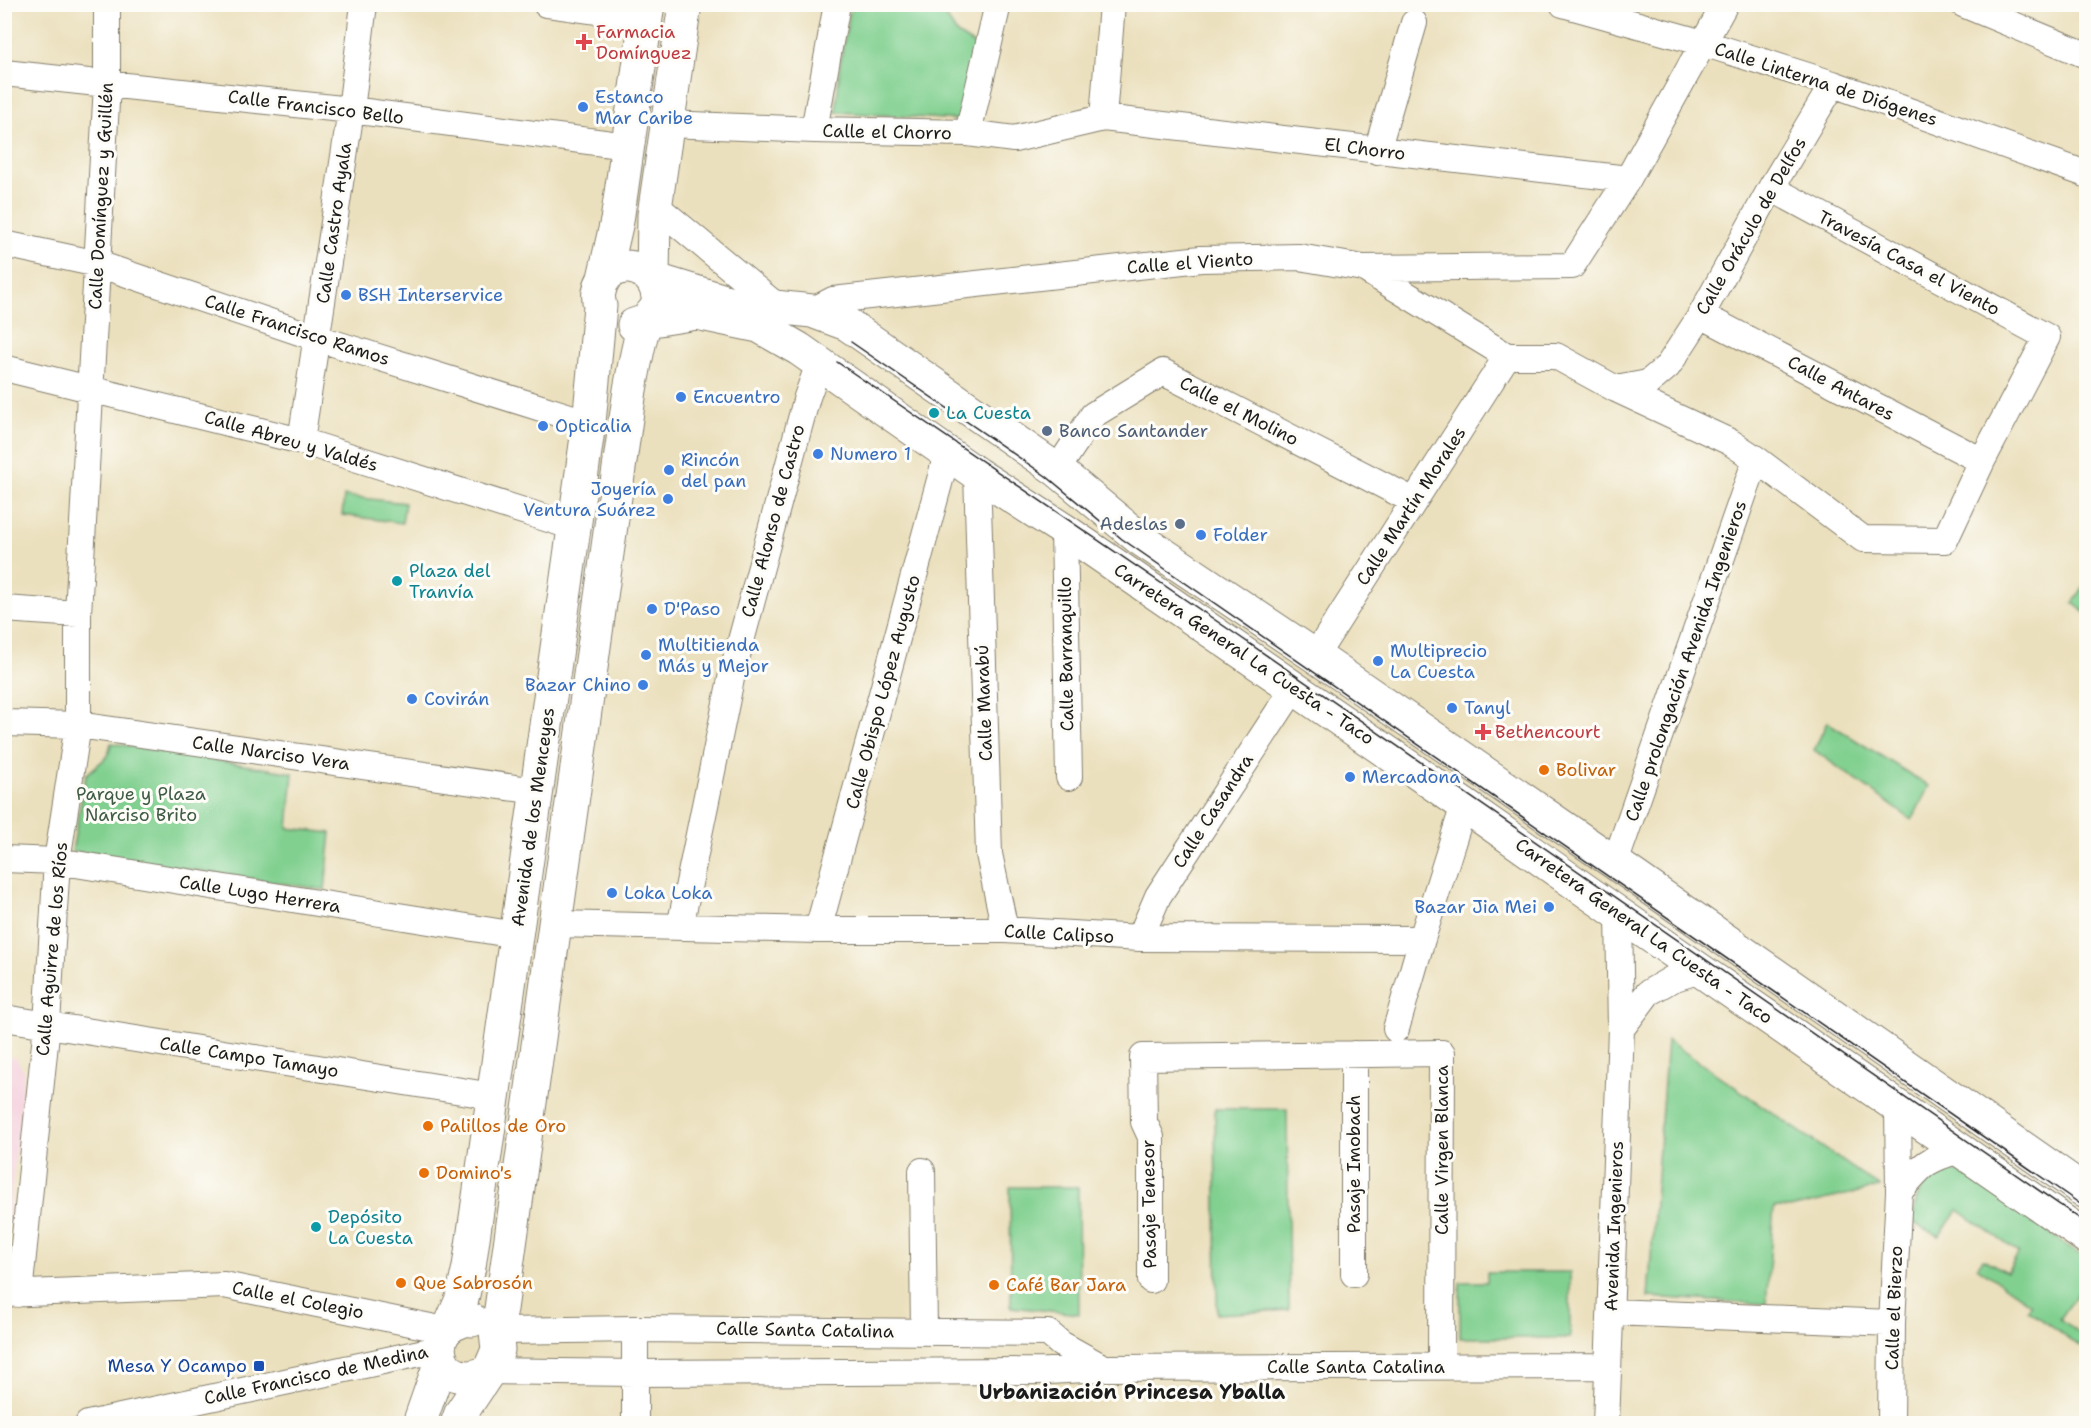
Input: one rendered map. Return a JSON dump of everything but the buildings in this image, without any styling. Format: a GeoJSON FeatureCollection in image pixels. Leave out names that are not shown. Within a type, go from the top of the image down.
{"type":"FeatureCollection","features":[{"type":"Feature","properties":{"kind":"main road"},"geometry":{"type":"LineString","coordinates":[[653,279],[638,268],[627,266],[618,268],[602,292],[611,321],[630,327],[646,321],[654,312],[659,297],[653,279],[656,206],[685,4]]}},
{"type":"Feature","properties":{"kind":"main road","name":"Avenida de los Menceyes"},"geometry":{"type":"LineString","coordinates":[[419,1424],[444,1341],[462,1299],[470,1267],[589,423],[602,292],[617,221],[647,11]]}},
{"type":"Feature","properties":{"kind":"main road","name":"Carretera General La Cuesta - Taco"},"geometry":{"type":"LineString","coordinates":[[653,279],[728,302],[812,311],[846,324],[1057,470],[1139,538],[1315,656],[2086,1191]]}},
{"type":"Feature","properties":{"kind":"main road"},"geometry":{"type":"LineString","coordinates":[[809,356],[797,337],[802,321],[812,311]]}},
{"type":"Feature","properties":{"kind":"main road","name":"Carretera General La Cuesta - Taco"},"geometry":{"type":"LineString","coordinates":[[646,321],[697,313],[724,318],[759,326],[809,356],[976,474],[1064,530],[1464,805],[2086,1237]]}},
{"type":"Feature","properties":{"kind":"main road","name":"Avenida de los Menceyes"},"geometry":{"type":"LineString","coordinates":[[495,1331],[501,1309],[630,390],[646,321]]}},
{"type":"Feature","properties":{"kind":"main road"},"geometry":{"type":"LineString","coordinates":[[457,1424],[461,1413],[489,1371],[498,1350],[495,1331],[485,1324],[468,1319],[444,1341],[452,1373],[465,1378],[477,1377],[489,1371]]}},
{"type":"Feature","properties":{"kind":"street","name":"Calle Domínguez y Guillén"},"geometry":{"type":"LineString","coordinates":[[90,388],[107,84],[107,4]]}},
{"type":"Feature","properties":{"kind":"street","name":"Calle Castro Ayala"},"geometry":{"type":"LineString","coordinates":[[301,441],[351,110],[364,4]]}},
{"type":"Feature","properties":{"kind":"street"},"geometry":{"type":"LineString","coordinates":[[546,4],[647,11]]}},
{"type":"Feature","properties":{"kind":"street"},"geometry":{"type":"LineString","coordinates":[[814,130],[837,4]]}},
{"type":"Feature","properties":{"kind":"street"},"geometry":{"type":"LineString","coordinates":[[968,133],[998,4]]}},
{"type":"Feature","properties":{"kind":"street"},"geometry":{"type":"LineString","coordinates":[[1103,118],[1112,4]]}},
{"type":"Feature","properties":{"kind":"street","name":"Calle Linterna de Diógenes"},"geometry":{"type":"LineString","coordinates":[[1563,4],[1703,43],[1833,84],[2086,174]]}},
{"type":"Feature","properties":{"kind":"street"},"geometry":{"type":"LineString","coordinates":[[1628,179],[1725,4]]}},
{"type":"Feature","properties":{"kind":"street"},"geometry":{"type":"LineString","coordinates":[[1964,5],[2086,55]]}},
{"type":"Feature","properties":{"kind":"street"},"geometry":{"type":"LineString","coordinates":[[1377,151],[1414,23]]}},
{"type":"Feature","properties":{"kind":"street","name":"Calle Francisco Bello"},"geometry":{"type":"LineString","coordinates":[[4,73],[351,110],[627,146]]}},
{"type":"Feature","properties":{"kind":"street","name":"Calle Oráculo de Delfos"},"geometry":{"type":"LineString","coordinates":[[1616,389],[1648,383],[1668,366],[1701,315],[1771,188],[1833,84]]}},
{"type":"Feature","properties":{"kind":"street","name":"Calle el Chorro"},"geometry":{"type":"LineString","coordinates":[[668,124],[968,133],[1014,139],[1103,118]]}},
{"type":"Feature","properties":{"kind":"street","name":"El Chorro"},"geometry":{"type":"LineString","coordinates":[[1103,118],[1628,179]]}},
{"type":"Feature","properties":{"kind":"street","name":"Calle el Viento"},"geometry":{"type":"LineString","coordinates":[[812,311],[833,300],[1201,258],[1299,257],[1363,268],[1572,266],[1628,179]]}},
{"type":"Feature","properties":{"kind":"street","name":"Travesía Casa el Viento"},"geometry":{"type":"LineString","coordinates":[[1771,188],[2047,337],[1982,461]]}},
{"type":"Feature","properties":{"kind":"street"},"geometry":{"type":"LineString","coordinates":[[656,206],[779,308]]}},
{"type":"Feature","properties":{"kind":"street","name":"Calle Francisco Ramos"},"geometry":{"type":"LineString","coordinates":[[4,244],[98,264],[317,338],[589,423]]}},
{"type":"Feature","properties":{"kind":"street"},"geometry":{"type":"LineString","coordinates":[[1363,268],[1507,356],[1556,356],[1616,389],[1730,442],[1863,539],[1945,540],[1982,461]]}},
{"type":"Feature","properties":{"kind":"street","name":"Calle Antares"},"geometry":{"type":"LineString","coordinates":[[1701,315],[1982,461]]}},
{"type":"Feature","properties":{"kind":"street","name":"Calle Alonso de Castro"},"geometry":{"type":"LineString","coordinates":[[680,927],[732,674],[807,397],[809,356]]}},
{"type":"Feature","properties":{"kind":"street","name":"Calle Martín Morales"},"geometry":{"type":"LineString","coordinates":[[1315,656],[1507,356]]}},
{"type":"Feature","properties":{"kind":"street"},"geometry":{"type":"LineString","coordinates":[[1668,366],[1668,395],[1675,416]]}},
{"type":"Feature","properties":{"kind":"street","name":"Calle Abreu y Valdés"},"geometry":{"type":"LineString","coordinates":[[4,368],[301,441],[574,527]]}},
{"type":"Feature","properties":{"kind":"street","name":"Calle el Molino"},"geometry":{"type":"LineString","coordinates":[[1057,470],[1093,415],[1163,372],[1414,501]]}},
{"type":"Feature","properties":{"kind":"street","name":"Calle Aguirre de los Ríos"},"geometry":{"type":"LineString","coordinates":[[12,1294],[47,1024],[57,861],[78,725],[78,614],[90,388]]}},
{"type":"Feature","properties":{"kind":"street","name":"Calle Obispo López Augusto"},"geometry":{"type":"LineString","coordinates":[[818,930],[947,454]]}},
{"type":"Feature","properties":{"kind":"street","name":"Calle prolongación Avenida Ingenieros"},"geometry":{"type":"LineString","coordinates":[[1615,863],[1756,459]]}},
{"type":"Feature","properties":{"kind":"street","name":"Calle Marabú"},"geometry":{"type":"LineString","coordinates":[[976,474],[989,854],[1005,930]]}},
{"type":"Feature","properties":{"kind":"street","name":"Calle Barranquillo"},"geometry":{"type":"LineString","coordinates":[[1064,530],[1069,777]]}},
{"type":"Feature","properties":{"kind":"street"},"geometry":{"type":"LineString","coordinates":[[4,609],[78,614]]}},
{"type":"Feature","properties":{"kind":"street","name":"Calle Casandra"},"geometry":{"type":"LineString","coordinates":[[1140,938],[1158,896],[1294,688]]}},
{"type":"Feature","properties":{"kind":"street","name":"Calle Narciso Vera"},"geometry":{"type":"LineString","coordinates":[[4,723],[78,725],[536,791]]}},
{"type":"Feature","properties":{"kind":"street"},"geometry":{"type":"LineString","coordinates":[[1396,1029],[1464,805]]}},
{"type":"Feature","properties":{"kind":"street","name":"Calle Lugo Herrera"},"geometry":{"type":"LineString","coordinates":[[4,859],[57,861],[516,935]]}},
{"type":"Feature","properties":{"kind":"street","name":"Avenida Ingenieros"},"geometry":{"type":"LineString","coordinates":[[1606,1424],[1621,1029],[1618,914]]}},
{"type":"Feature","properties":{"kind":"street","name":"Calle Calipso"},"geometry":{"type":"LineString","coordinates":[[555,924],[818,930],[1005,930],[1140,938],[1422,939]]}},
{"type":"Feature","properties":{"kind":"street"},"geometry":{"type":"LineString","coordinates":[[1621,1029],[1648,993],[1672,979],[1700,970]]}},
{"type":"Feature","properties":{"kind":"street","name":"Calle Campo Tamayo"},"geometry":{"type":"LineString","coordinates":[[4,1018],[493,1096]]}},
{"type":"Feature","properties":{"kind":"street","name":"Calle Virgen Blanca"},"geometry":{"type":"LineString","coordinates":[[1143,1057],[1442,1053],[1441,1366]]}},
{"type":"Feature","properties":{"kind":"street","name":"Pasaje Imobach"},"geometry":{"type":"LineString","coordinates":[[1354,1054],[1354,1274]]}},
{"type":"Feature","properties":{"kind":"street","name":"Pasaje Tenesor"},"geometry":{"type":"LineString","coordinates":[[1143,1057],[1144,1122],[1151,1137],[1151,1280]]}},
{"type":"Feature","properties":{"kind":"street","name":"Calle el Bierzo"},"geometry":{"type":"LineString","coordinates":[[1891,1424],[1892,1323],[1899,1192],[1898,1107]]}},
{"type":"Feature","properties":{"kind":"street"},"geometry":{"type":"LineString","coordinates":[[1899,1192],[1922,1165],[1937,1156],[1960,1150]]}},
{"type":"Feature","properties":{"kind":"street"},"geometry":{"type":"LineString","coordinates":[[922,1171],[924,1332]]}},
{"type":"Feature","properties":{"kind":"street","name":"Calle el Colegio"},"geometry":{"type":"LineString","coordinates":[[12,1294],[224,1285],[444,1341]]}},
{"type":"Feature","properties":{"kind":"street"},"geometry":{"type":"LineString","coordinates":[[1611,1312],[1892,1323]]}},
{"type":"Feature","properties":{"kind":"street"},"geometry":{"type":"LineString","coordinates":[[635,1329],[635,1424]]}},
{"type":"Feature","properties":{"kind":"street","name":"Calle Santa Catalina"},"geometry":{"type":"LineString","coordinates":[[495,1331],[635,1329],[1048,1333],[1061,1344],[1104,1368]]}},
{"type":"Feature","properties":{"kind":"street","name":"Calle Francisco de Medina"},"geometry":{"type":"LineString","coordinates":[[88,1424],[444,1341]]}},
{"type":"Feature","properties":{"kind":"street"},"geometry":{"type":"LineString","coordinates":[[1048,1371],[1059,1355],[1061,1344]]}},
{"type":"Feature","properties":{"kind":"street","name":"Calle Santa Catalina"},"geometry":{"type":"LineString","coordinates":[[489,1371],[635,1373],[1608,1366]]}},
{"type":"Feature","properties":{"kind":"shaded area"},"geometry":{"type":"Polygon","coordinates":[[[5,1056],[16,1058],[24,1072],[5,1256],[5,1056]]]}},
{"type":"Feature","properties":{"kind":"green space"},"geometry":{"type":"Polygon","coordinates":[[[851,5],[939,5],[957,34],[976,46],[973,72],[958,120],[836,112],[840,64],[851,5]]]}},
{"type":"Feature","properties":{"kind":"green space"},"geometry":{"type":"Polygon","coordinates":[[[344,496],[405,503],[402,523],[342,515],[344,496]]]}},
{"type":"Feature","properties":{"kind":"green space"},"geometry":{"type":"Polygon","coordinates":[[[2086,583],[2086,613],[2073,603],[2086,583]]]}},
{"type":"Feature","properties":{"kind":"green space"},"geometry":{"type":"Polygon","coordinates":[[[1827,722],[1929,786],[1912,820],[1814,750],[1827,722]]]}},
{"type":"Feature","properties":{"kind":"green space","name":"Parque y Plaza Narciso Brito"},"geometry":{"type":"Polygon","coordinates":[[[111,743],[293,773],[288,828],[331,833],[325,890],[72,851],[86,775],[108,756],[111,743]]]}},
{"type":"Feature","properties":{"kind":"green space"},"geometry":{"type":"Polygon","coordinates":[[[1667,1040],[1880,1187],[1790,1208],[1774,1207],[1766,1304],[1648,1297],[1667,1040]]]}},
{"type":"Feature","properties":{"kind":"green space"},"geometry":{"type":"Polygon","coordinates":[[[1215,1109],[1287,1109],[1289,1310],[1217,1314],[1215,1109]]]}},
{"type":"Feature","properties":{"kind":"green space"},"geometry":{"type":"Polygon","coordinates":[[[1949,1170],[1963,1173],[2086,1259],[2086,1298],[2078,1293],[2060,1319],[2086,1339],[2082,1348],[2028,1310],[2031,1304],[1977,1267],[1983,1259],[2007,1272],[2019,1253],[1958,1210],[1939,1236],[1913,1223],[1915,1204],[1920,1190],[1931,1179],[1949,1170]]]}},
{"type":"Feature","properties":{"kind":"green space"},"geometry":{"type":"Polygon","coordinates":[[[1010,1187],[1078,1187],[1079,1314],[1011,1307],[1010,1187]]]}},
{"type":"Feature","properties":{"kind":"green space"},"geometry":{"type":"Polygon","coordinates":[[[1487,1272],[1570,1272],[1570,1338],[1460,1338],[1460,1282],[1487,1282],[1487,1272]]]}},
{"type":"Feature","properties":{"kind":"tram line"},"geometry":{"type":"LineString","coordinates":[[851,342],[1046,476],[1122,539],[2086,1208]]}},
{"type":"Feature","properties":{"kind":"tram line"},"geometry":{"type":"LineString","coordinates":[[837,362],[1240,637],[2086,1223]]}},
{"type":"Feature","properties":{"kind":"place","name":"Farmacia Domínguez"},"geometry":{"type":"Point","coordinates":[584,42]}},
{"type":"Feature","properties":{"kind":"place","name":"Estanco Mar Caribe"},"geometry":{"type":"Point","coordinates":[583,107]}},
{"type":"Feature","properties":{"kind":"place","name":"BSH Interservice"},"geometry":{"type":"Point","coordinates":[346,295]}},
{"type":"Feature","properties":{"kind":"place","name":"Encuentro"},"geometry":{"type":"Point","coordinates":[681,397]}},
{"type":"Feature","properties":{"kind":"place","name":"La Cuesta"},"geometry":{"type":"Point","coordinates":[934,413]}},
{"type":"Feature","properties":{"kind":"place","name":"Opticalia"},"geometry":{"type":"Point","coordinates":[543,426]}},
{"type":"Feature","properties":{"kind":"place","name":"Banco Santander"},"geometry":{"type":"Point","coordinates":[1047,431]}},
{"type":"Feature","properties":{"kind":"place","name":"Numero 1"},"geometry":{"type":"Point","coordinates":[818,454]}},
{"type":"Feature","properties":{"kind":"place","name":"Rincón del pan"},"geometry":{"type":"Point","coordinates":[669,470]}},
{"type":"Feature","properties":{"kind":"place","name":"Joyería Ventura Suárez"},"geometry":{"type":"Point","coordinates":[668,499]}},
{"type":"Feature","properties":{"kind":"place","name":"Adeslas"},"geometry":{"type":"Point","coordinates":[1180,524]}},
{"type":"Feature","properties":{"kind":"place","name":"Folder"},"geometry":{"type":"Point","coordinates":[1201,535]}},
{"type":"Feature","properties":{"kind":"place","name":"Plaza del Tranvía"},"geometry":{"type":"Point","coordinates":[397,581]}},
{"type":"Feature","properties":{"kind":"place","name":"D'Paso"},"geometry":{"type":"Point","coordinates":[652,609]}},
{"type":"Feature","properties":{"kind":"place","name":"Multitienda Más y Mejor"},"geometry":{"type":"Point","coordinates":[646,655]}},
{"type":"Feature","properties":{"kind":"place","name":"Multiprecio La Cuesta"},"geometry":{"type":"Point","coordinates":[1378,661]}},
{"type":"Feature","properties":{"kind":"place","name":"Bazar Chino"},"geometry":{"type":"Point","coordinates":[643,685]}},
{"type":"Feature","properties":{"kind":"place","name":"Covirán"},"geometry":{"type":"Point","coordinates":[412,699]}},
{"type":"Feature","properties":{"kind":"place","name":"Tanyl"},"geometry":{"type":"Point","coordinates":[1452,708]}},
{"type":"Feature","properties":{"kind":"place","name":"Bethencourt"},"geometry":{"type":"Point","coordinates":[1483,732]}},
{"type":"Feature","properties":{"kind":"place","name":"Bolivar"},"geometry":{"type":"Point","coordinates":[1544,770]}},
{"type":"Feature","properties":{"kind":"place","name":"Mercadona"},"geometry":{"type":"Point","coordinates":[1350,777]}},
{"type":"Feature","properties":{"kind":"place","name":"Loka Loka"},"geometry":{"type":"Point","coordinates":[612,893]}},
{"type":"Feature","properties":{"kind":"place","name":"Bazar Jia Mei"},"geometry":{"type":"Point","coordinates":[1549,907]}},
{"type":"Feature","properties":{"kind":"place","name":"Palillos de Oro"},"geometry":{"type":"Point","coordinates":[428,1126]}},
{"type":"Feature","properties":{"kind":"place","name":"Domino's"},"geometry":{"type":"Point","coordinates":[424,1173]}},
{"type":"Feature","properties":{"kind":"place","name":"Depósito La Cuesta"},"geometry":{"type":"Point","coordinates":[316,1227]}},
{"type":"Feature","properties":{"kind":"place","name":"Que Sabrosón"},"geometry":{"type":"Point","coordinates":[401,1283]}},
{"type":"Feature","properties":{"kind":"place","name":"Café Bar Jara"},"geometry":{"type":"Point","coordinates":[994,1285]}},
{"type":"Feature","properties":{"kind":"place","name":"Mesa Y Ocampo"},"geometry":{"type":"Point","coordinates":[259,1366]}},
{"type":"Feature","properties":{"kind":"district","name":"Urbanización Princesa Yballa"},"geometry":{"type":"Point","coordinates":[1132,1392]}}]}
